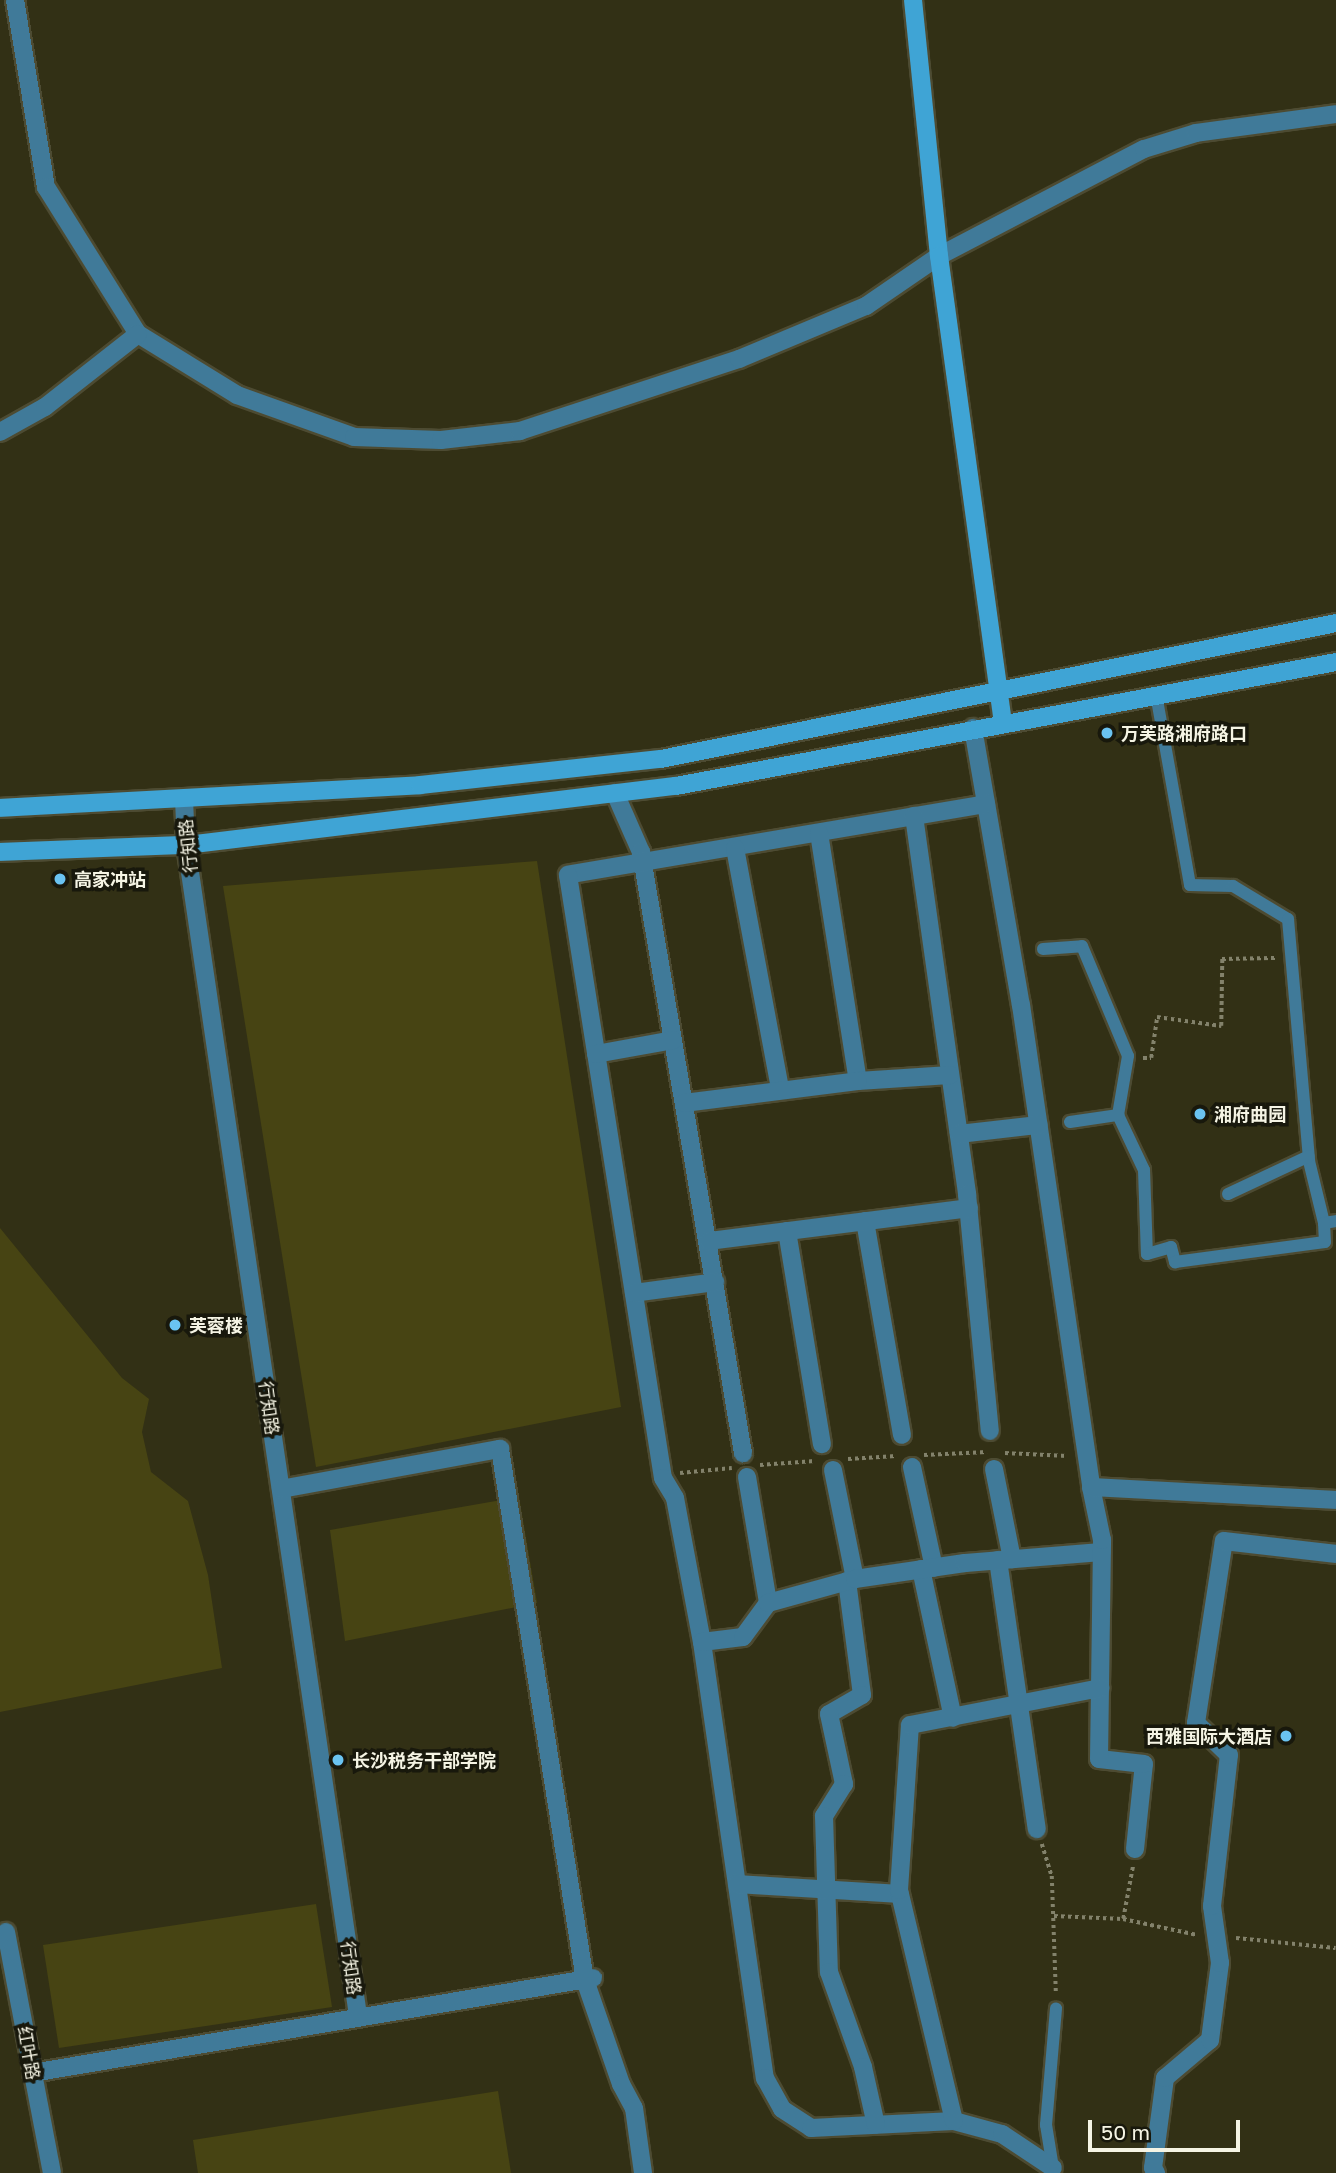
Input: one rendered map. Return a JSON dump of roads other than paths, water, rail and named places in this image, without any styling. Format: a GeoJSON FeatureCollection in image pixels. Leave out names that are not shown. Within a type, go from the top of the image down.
{"type":"FeatureCollection","features":[{"type":"Feature","properties":{"kind":"main road"},"geometry":{"type":"LineString","coordinates":[[913,0],[939,256],[1003,722]]}},
{"type":"Feature","properties":{"kind":"main road"},"geometry":{"type":"LineString","coordinates":[[0,808],[420,785],[661,759],[1336,623]]}},
{"type":"Feature","properties":{"kind":"main road"},"geometry":{"type":"LineString","coordinates":[[0,852],[186,845],[676,786],[1003,722],[1336,662]]}},
{"type":"Feature","properties":{"kind":"street"},"geometry":{"type":"LineString","coordinates":[[15,0],[46,187],[138,334],[237,395],[354,437],[441,440],[520,431],[739,359],[866,306],[939,256],[1144,149],[1196,133],[1336,114]]}},
{"type":"Feature","properties":{"kind":"street"},"geometry":{"type":"LineString","coordinates":[[0,432],[45,408],[138,334]]}},
{"type":"Feature","properties":{"kind":"street"},"geometry":{"type":"LineString","coordinates":[[973,728],[1038,1125],[1102,1552],[1099,1759],[1144,1764],[1135,1849]]}},
{"type":"Feature","properties":{"kind":"street"},"geometry":{"type":"LineString","coordinates":[[615,793],[643,864],[748,1465],[768,1603]]}},
{"type":"Feature","properties":{"kind":"street","name":"行知路"},"geometry":{"type":"LineString","coordinates":[[184,799],[186,845],[358,2016]]}},
{"type":"Feature","properties":{"kind":"street"},"geometry":{"type":"LineString","coordinates":[[986,804],[568,876],[662,1474],[675,1498],[702,1642],[765,2078],[782,2109],[810,2128],[954,2121],[1002,2134],[1053,2168]]}},
{"type":"Feature","properties":{"kind":"street"},"geometry":{"type":"LineString","coordinates":[[914,817],[969,1208],[990,1431]]}},
{"type":"Feature","properties":{"kind":"street"},"geometry":{"type":"LineString","coordinates":[[820,833],[858,1081]]}},
{"type":"Feature","properties":{"kind":"street"},"geometry":{"type":"LineString","coordinates":[[735,848],[780,1088]]}},
{"type":"Feature","properties":{"kind":"street"},"geometry":{"type":"LineString","coordinates":[[596,1054],[673,1040]]}},
{"type":"Feature","properties":{"kind":"street"},"geometry":{"type":"LineString","coordinates":[[684,1103],[780,1088],[950,1075]]}},
{"type":"Feature","properties":{"kind":"street"},"geometry":{"type":"LineString","coordinates":[[959,1134],[1038,1125]]}},
{"type":"Feature","properties":{"kind":"street"},"geometry":{"type":"LineString","coordinates":[[709,1241],[969,1208]]}},
{"type":"Feature","properties":{"kind":"street"},"geometry":{"type":"LineString","coordinates":[[865,1221],[902,1435]]}},
{"type":"Feature","properties":{"kind":"street"},"geometry":{"type":"LineString","coordinates":[[787,1231],[851,1580],[863,1695],[829,1714],[844,1784],[824,1816],[829,1972],[863,2067],[876,2125]]}},
{"type":"Feature","properties":{"kind":"street"},"geometry":{"type":"LineString","coordinates":[[634,1293],[715,1282]]}},
{"type":"Feature","properties":{"kind":"street"},"geometry":{"type":"LineString","coordinates":[[281,1489],[500,1449],[589,1979],[621,2084],[634,2108],[643,2173]]}},
{"type":"Feature","properties":{"kind":"street"},"geometry":{"type":"LineString","coordinates":[[914,1459],[927,1569],[953,1718]]}},
{"type":"Feature","properties":{"kind":"street"},"geometry":{"type":"LineString","coordinates":[[992,1460],[1019,1704],[1037,1829]]}},
{"type":"Feature","properties":{"kind":"street"},"geometry":{"type":"LineString","coordinates":[[1091,1487],[1336,1500]]}},
{"type":"Feature","properties":{"kind":"street"},"geometry":{"type":"LineString","coordinates":[[1156,2173],[1153,2168],[1166,2078],[1210,2040],[1220,1963],[1212,1906],[1229,1755],[1196,1723],[1224,1541],[1336,1554]]}},
{"type":"Feature","properties":{"kind":"street"},"geometry":{"type":"LineString","coordinates":[[702,1642],[743,1637],[768,1603],[851,1580],[1005,1560],[1102,1552]]}},
{"type":"Feature","properties":{"kind":"street"},"geometry":{"type":"LineString","coordinates":[[954,2121],[901,1894],[910,1726],[1100,1688]]}},
{"type":"Feature","properties":{"kind":"street"},"geometry":{"type":"LineString","coordinates":[[737,1884],[901,1894]]}},
{"type":"Feature","properties":{"kind":"street","name":"红叶路"},"geometry":{"type":"LineString","coordinates":[[6,1932],[52,2173]]}},
{"type":"Feature","properties":{"kind":"street"},"geometry":{"type":"LineString","coordinates":[[32,2073],[589,1979]]}},
{"type":"Feature","properties":{"kind":"lane"},"geometry":{"type":"LineString","coordinates":[[1044,949],[1082,946],[1128,1056],[1118,1115],[1144,1170],[1147,1254],[1171,1247],[1175,1262],[1325,1242],[1330,1222],[1309,1156],[1288,919],[1233,886],[1190,885],[1156,694]]}},
{"type":"Feature","properties":{"kind":"lane"},"geometry":{"type":"LineString","coordinates":[[1070,1122],[1118,1115]]}},
{"type":"Feature","properties":{"kind":"lane"},"geometry":{"type":"LineString","coordinates":[[1228,1194],[1309,1156]]}},
{"type":"Feature","properties":{"kind":"lane"},"geometry":{"type":"LineString","coordinates":[[1053,2168],[1046,2125],[1056,2008]]}},
{"type":"Feature","properties":{"kind":"place","name":"万芙路湘府路口"},"geometry":{"type":"Point","coordinates":[1107,733]}},
{"type":"Feature","properties":{"kind":"place","name":"高家冲站"},"geometry":{"type":"Point","coordinates":[60,879]}},
{"type":"Feature","properties":{"kind":"place","name":"湘府曲园"},"geometry":{"type":"Point","coordinates":[1200,1114]}},
{"type":"Feature","properties":{"kind":"place","name":"芙蓉楼"},"geometry":{"type":"Point","coordinates":[175,1325]}},
{"type":"Feature","properties":{"kind":"place","name":"西雅国际大酒店"},"geometry":{"type":"Point","coordinates":[1286,1736]}},
{"type":"Feature","properties":{"kind":"place","name":"长沙税务干部学院"},"geometry":{"type":"Point","coordinates":[338,1760]}}]}
